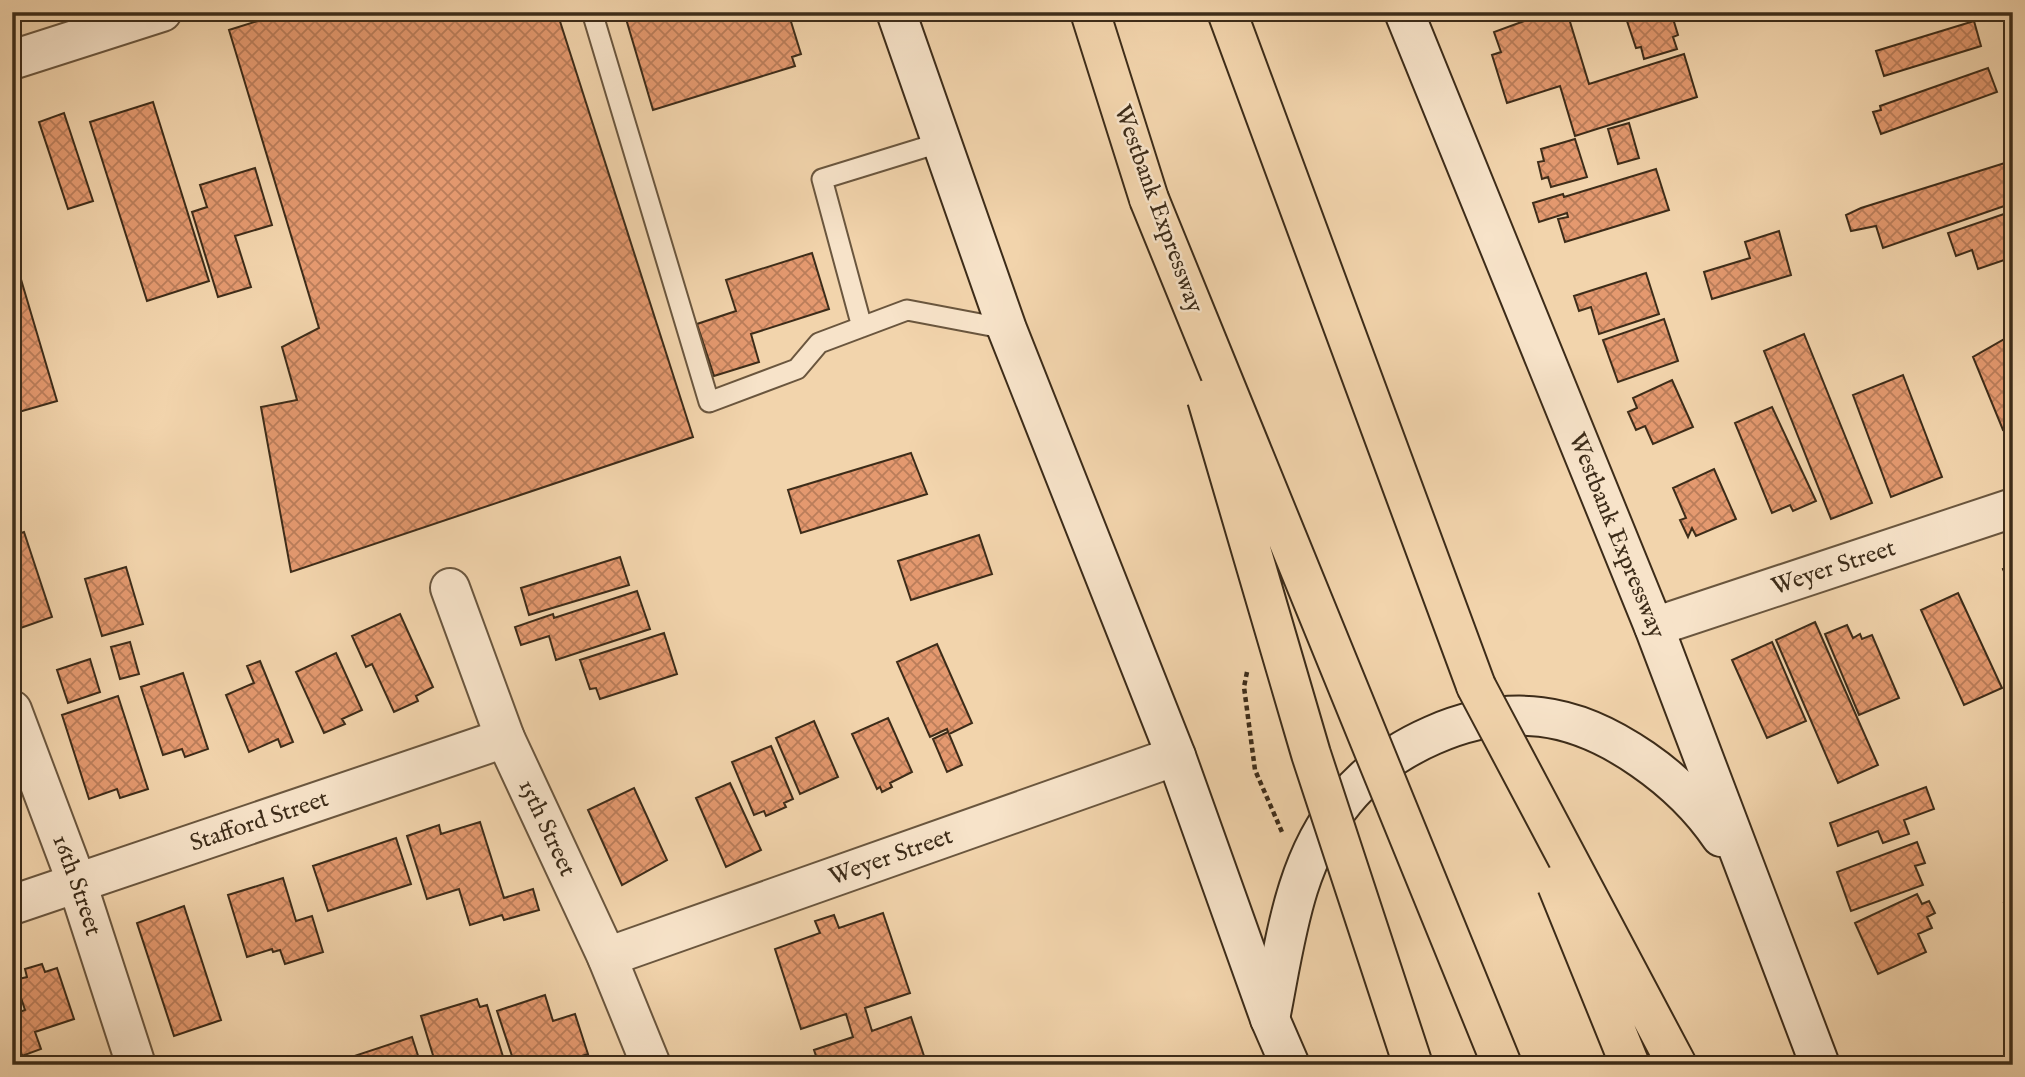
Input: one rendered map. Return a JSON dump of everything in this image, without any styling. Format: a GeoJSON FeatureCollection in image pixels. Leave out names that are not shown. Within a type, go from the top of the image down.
{"type":"FeatureCollection","features":[{"type":"Feature","properties":{"kind":"highway","name":"Westbank Expressway"},"geometry":{"type":"LineString","coordinates":[[1090,12],[1149,199],[1502,1065]]}},
{"type":"Feature","properties":{"kind":"highway"},"geometry":{"type":"LineString","coordinates":[[1227,12],[1476,686],[1630,1065]]}},
{"type":"Feature","properties":{"kind":"highway"},"geometry":{"type":"LineString","coordinates":[[1149,199],[1311,754],[1413,1065]]}},
{"type":"Feature","properties":{"kind":"highway"},"geometry":{"type":"LineString","coordinates":[[1476,686],[1677,1065]]}},
{"type":"Feature","properties":{"kind":"main road"},"geometry":{"type":"LineString","coordinates":[[12,60],[162,12]]}},
{"type":"Feature","properties":{"kind":"main road"},"geometry":{"type":"LineString","coordinates":[[896,12],[1007,329],[1175,756],[1270,1019],[1290,1065]]}},
{"type":"Feature","properties":{"kind":"main road","name":"Westbank Expressway"},"geometry":{"type":"LineString","coordinates":[[1404,12],[1654,627],[1820,1065]]}},
{"type":"Feature","properties":{"kind":"main road","name":"Weyer Street"},"geometry":{"type":"LineString","coordinates":[[1654,627],[2013,508]]}},
{"type":"Feature","properties":{"kind":"main road","name":"15th Street"},"geometry":{"type":"LineString","coordinates":[[450,588],[505,738],[607,957],[651,1065]]}},
{"type":"Feature","properties":{"kind":"main road","name":"16th Street"},"geometry":{"type":"LineString","coordinates":[[12,710],[78,883],[136,1065]]}},
{"type":"Feature","properties":{"kind":"main road"},"geometry":{"type":"LineString","coordinates":[[1270,1019],[1295,895],[1307,861],[1342,802],[1364,778],[1384,763],[1437,735],[1476,722],[1512,716],[1542,717],[1571,724],[1635,755],[1662,771],[1690,797],[1750,880]]}},
{"type":"Feature","properties":{"kind":"main road","name":"Stafford Street"},"geometry":{"type":"LineString","coordinates":[[12,905],[505,738]]}},
{"type":"Feature","properties":{"kind":"main road","name":"Weyer Street"},"geometry":{"type":"LineString","coordinates":[[607,957],[1175,756]]}},
{"type":"Feature","properties":{"kind":"lane"},"geometry":{"type":"LineString","coordinates":[[592,12],[709,402],[797,369],[818,343],[907,310],[1007,329]]}},
{"type":"Feature","properties":{"kind":"lane"},"geometry":{"type":"LineString","coordinates":[[862,327],[822,179],[942,142]]}},
{"type":"Feature","properties":{"kind":"building"},"geometry":{"type":"Polygon","coordinates":[[[286,12],[557,12],[693,437],[291,572],[261,407],[297,400],[282,347],[319,328],[229,30],[286,12]]]}},
{"type":"Feature","properties":{"kind":"building"},"geometry":{"type":"Polygon","coordinates":[[[624,12],[788,12],[801,54],[792,57],[795,66],[653,110],[624,12]]]}},
{"type":"Feature","properties":{"kind":"building"},"geometry":{"type":"Polygon","coordinates":[[[1549,12],[1567,12],[1589,84],[1684,54],[1697,97],[1575,136],[1560,86],[1507,103],[1492,55],[1501,52],[1494,32],[1549,12]]]}},
{"type":"Feature","properties":{"kind":"building"},"geometry":{"type":"Polygon","coordinates":[[[1624,12],[1671,12],[1678,35],[1673,37],[1677,49],[1644,59],[1641,47],[1636,48],[1624,12]]]}},
{"type":"Feature","properties":{"kind":"building"},"geometry":{"type":"Polygon","coordinates":[[[1974,21],[1981,46],[1884,76],[1876,51],[1974,21]]]}},
{"type":"Feature","properties":{"kind":"building"},"geometry":{"type":"Polygon","coordinates":[[[1988,68],[1997,92],[1881,134],[1873,112],[1881,110],[1880,106],[1988,68]]]}},
{"type":"Feature","properties":{"kind":"building"},"geometry":{"type":"Polygon","coordinates":[[[153,102],[209,281],[147,301],[90,122],[153,102]]]}},
{"type":"Feature","properties":{"kind":"building"},"geometry":{"type":"Polygon","coordinates":[[[64,113],[93,201],[68,209],[39,122],[64,113]]]}},
{"type":"Feature","properties":{"kind":"building"},"geometry":{"type":"Polygon","coordinates":[[[1629,123],[1639,158],[1618,164],[1608,129],[1629,123]]]}},
{"type":"Feature","properties":{"kind":"building"},"geometry":{"type":"Polygon","coordinates":[[[1575,139],[1587,177],[1551,187],[1548,177],[1542,179],[1538,162],[1544,161],[1541,149],[1575,139]]]}},
{"type":"Feature","properties":{"kind":"building"},"geometry":{"type":"Polygon","coordinates":[[[2008,162],[2013,175],[2013,203],[1883,248],[1876,226],[1851,231],[1846,215],[1861,208],[2008,162]]]}},
{"type":"Feature","properties":{"kind":"building"},"geometry":{"type":"Polygon","coordinates":[[[255,168],[272,225],[235,236],[251,287],[218,297],[192,212],[207,207],[200,185],[255,168]]]}},
{"type":"Feature","properties":{"kind":"building"},"geometry":{"type":"Polygon","coordinates":[[[1656,169],[1669,210],[1565,242],[1558,219],[1568,217],[1567,213],[1539,222],[1533,203],[1563,194],[1564,197],[1656,169]]]}},
{"type":"Feature","properties":{"kind":"building"},"geometry":{"type":"Polygon","coordinates":[[[2013,211],[2013,257],[1978,269],[1972,250],[1956,256],[1948,233],[2013,211]]]}},
{"type":"Feature","properties":{"kind":"building"},"geometry":{"type":"Polygon","coordinates":[[[1779,231],[1791,275],[1712,299],[1704,272],[1750,258],[1745,242],[1779,231]]]}},
{"type":"Feature","properties":{"kind":"building"},"geometry":{"type":"Polygon","coordinates":[[[812,253],[829,309],[751,334],[759,362],[714,376],[697,324],[736,311],[726,280],[812,253]]]}},
{"type":"Feature","properties":{"kind":"building"},"geometry":{"type":"Polygon","coordinates":[[[1646,273],[1659,314],[1599,334],[1591,307],[1579,311],[1574,296],[1646,273]]]}},
{"type":"Feature","properties":{"kind":"building"},"geometry":{"type":"Polygon","coordinates":[[[20,276],[57,401],[12,414],[12,279],[20,276]]]}},
{"type":"Feature","properties":{"kind":"building"},"geometry":{"type":"Polygon","coordinates":[[[1664,319],[1678,361],[1618,382],[1603,340],[1664,319]]]}},
{"type":"Feature","properties":{"kind":"building"},"geometry":{"type":"Polygon","coordinates":[[[1804,334],[1872,503],[1831,519],[1764,351],[1804,334]]]}},
{"type":"Feature","properties":{"kind":"building"},"geometry":{"type":"Polygon","coordinates":[[[2008,337],[2013,341],[2011,434],[2008,428],[2003,430],[1973,357],[2008,337]]]}},
{"type":"Feature","properties":{"kind":"building"},"geometry":{"type":"Polygon","coordinates":[[[1903,375],[1942,477],[1891,497],[1853,395],[1903,375]]]}},
{"type":"Feature","properties":{"kind":"building"},"geometry":{"type":"Polygon","coordinates":[[[1672,380],[1693,427],[1653,444],[1645,426],[1636,430],[1628,412],[1637,408],[1633,398],[1672,380]]]}},
{"type":"Feature","properties":{"kind":"building"},"geometry":{"type":"Polygon","coordinates":[[[1772,407],[1816,501],[1793,511],[1790,505],[1772,513],[1735,423],[1772,407]]]}},
{"type":"Feature","properties":{"kind":"building"},"geometry":{"type":"Polygon","coordinates":[[[911,453],[927,494],[801,533],[788,490],[911,453]]]}},
{"type":"Feature","properties":{"kind":"building"},"geometry":{"type":"Polygon","coordinates":[[[1714,469],[1736,519],[1696,536],[1692,528],[1688,537],[1680,520],[1686,518],[1673,488],[1714,469]]]}},
{"type":"Feature","properties":{"kind":"building"},"geometry":{"type":"Polygon","coordinates":[[[24,532],[52,617],[12,631],[12,536],[24,532]]]}},
{"type":"Feature","properties":{"kind":"building"},"geometry":{"type":"Polygon","coordinates":[[[979,535],[992,574],[911,600],[898,561],[979,535]]]}},
{"type":"Feature","properties":{"kind":"building"},"geometry":{"type":"Polygon","coordinates":[[[620,557],[629,585],[529,615],[521,588],[620,557]]]}},
{"type":"Feature","properties":{"kind":"building"},"geometry":{"type":"Polygon","coordinates":[[[2013,565],[2013,592],[2003,569],[2013,565]]]}},
{"type":"Feature","properties":{"kind":"building"},"geometry":{"type":"Polygon","coordinates":[[[126,567],[143,624],[102,636],[85,579],[126,567]]]}},
{"type":"Feature","properties":{"kind":"building"},"geometry":{"type":"Polygon","coordinates":[[[637,591],[650,629],[556,660],[549,636],[521,645],[515,627],[553,614],[554,618],[637,591]]]}},
{"type":"Feature","properties":{"kind":"building"},"geometry":{"type":"Polygon","coordinates":[[[1958,593],[2002,688],[1964,705],[1921,610],[1958,593]]]}},
{"type":"Feature","properties":{"kind":"building"},"geometry":{"type":"Polygon","coordinates":[[[400,614],[433,687],[416,696],[418,701],[394,712],[372,664],[366,667],[352,636],[400,614]]]}},
{"type":"Feature","properties":{"kind":"building"},"geometry":{"type":"Polygon","coordinates":[[[1815,622],[1878,765],[1838,783],[1776,640],[1815,622]]]}},
{"type":"Feature","properties":{"kind":"building"},"geometry":{"type":"Polygon","coordinates":[[[1847,625],[1853,638],[1860,634],[1862,639],[1872,635],[1899,698],[1859,715],[1825,634],[1847,625]]]}},
{"type":"Feature","properties":{"kind":"building"},"geometry":{"type":"Polygon","coordinates":[[[664,633],[677,674],[600,699],[596,688],[590,689],[580,660],[664,633]]]}},
{"type":"Feature","properties":{"kind":"building"},"geometry":{"type":"Polygon","coordinates":[[[130,642],[139,674],[120,679],[111,647],[130,642]]]}},
{"type":"Feature","properties":{"kind":"building"},"geometry":{"type":"Polygon","coordinates":[[[1772,642],[1806,721],[1767,738],[1732,660],[1772,642]]]}},
{"type":"Feature","properties":{"kind":"building"},"geometry":{"type":"Polygon","coordinates":[[[937,644],[972,723],[949,734],[962,765],[947,772],[933,739],[948,732],[947,729],[930,737],[897,662],[937,644]]]}},
{"type":"Feature","properties":{"kind":"building"},"geometry":{"type":"Polygon","coordinates":[[[336,653],[362,710],[342,719],[345,724],[324,733],[296,672],[336,653]]]}},
{"type":"Feature","properties":{"kind":"building"},"geometry":{"type":"Polygon","coordinates":[[[90,659],[100,692],[68,703],[57,670],[90,659]]]}},
{"type":"Feature","properties":{"kind":"building"},"geometry":{"type":"Polygon","coordinates":[[[260,661],[293,742],[281,747],[278,739],[249,752],[226,695],[254,683],[247,666],[260,661]]]}},
{"type":"Feature","properties":{"kind":"building"},"geometry":{"type":"Polygon","coordinates":[[[183,673],[208,749],[185,757],[182,749],[163,755],[141,687],[183,673]]]}},
{"type":"Feature","properties":{"kind":"building"},"geometry":{"type":"Polygon","coordinates":[[[118,696],[148,789],[120,798],[117,789],[89,799],[62,715],[118,696]]]}},
{"type":"Feature","properties":{"kind":"building"},"geometry":{"type":"Polygon","coordinates":[[[888,718],[912,772],[890,783],[892,787],[882,792],[880,787],[877,789],[852,734],[888,718]]]}},
{"type":"Feature","properties":{"kind":"building"},"geometry":{"type":"Polygon","coordinates":[[[814,721],[838,777],[800,794],[776,738],[814,721]]]}},
{"type":"Feature","properties":{"kind":"building"},"geometry":{"type":"Polygon","coordinates":[[[771,746],[793,799],[784,803],[786,807],[766,816],[764,811],[754,815],[732,762],[771,746]]]}},
{"type":"Feature","properties":{"kind":"building"},"geometry":{"type":"Polygon","coordinates":[[[730,783],[761,850],[726,867],[696,798],[730,783]]]}},
{"type":"Feature","properties":{"kind":"building"},"geometry":{"type":"Polygon","coordinates":[[[1926,787],[1934,809],[1904,820],[1909,834],[1883,843],[1878,831],[1838,846],[1830,823],[1926,787]]]}},
{"type":"Feature","properties":{"kind":"building"},"geometry":{"type":"Polygon","coordinates":[[[634,788],[667,860],[622,885],[588,810],[634,788]]]}},
{"type":"Feature","properties":{"kind":"building"},"geometry":{"type":"Polygon","coordinates":[[[480,822],[504,898],[533,889],[539,910],[504,920],[502,915],[470,925],[459,889],[427,899],[407,836],[439,825],[441,834],[480,822]]]}},
{"type":"Feature","properties":{"kind":"building"},"geometry":{"type":"Polygon","coordinates":[[[396,838],[411,884],[328,911],[313,866],[396,838]]]}},
{"type":"Feature","properties":{"kind":"building"},"geometry":{"type":"Polygon","coordinates":[[[1917,842],[1925,863],[1915,866],[1923,885],[1851,911],[1837,872],[1917,842]]]}},
{"type":"Feature","properties":{"kind":"building"},"geometry":{"type":"Polygon","coordinates":[[[283,878],[296,921],[312,916],[323,952],[285,964],[280,950],[273,952],[272,949],[247,957],[228,895],[283,878]]]}},
{"type":"Feature","properties":{"kind":"building"},"geometry":{"type":"Polygon","coordinates":[[[1917,894],[1922,904],[1929,901],[1935,913],[1927,917],[1932,928],[1918,934],[1926,952],[1878,974],[1855,923],[1917,894]]]}},
{"type":"Feature","properties":{"kind":"building"},"geometry":{"type":"Polygon","coordinates":[[[2013,900],[2013,923],[2004,903],[2013,900]]]}},
{"type":"Feature","properties":{"kind":"building"},"geometry":{"type":"Polygon","coordinates":[[[184,906],[221,1020],[174,1036],[137,923],[184,906]]]}},
{"type":"Feature","properties":{"kind":"building"},"geometry":{"type":"Polygon","coordinates":[[[883,913],[910,993],[865,1008],[872,1031],[911,1017],[927,1065],[819,1065],[814,1050],[853,1037],[846,1014],[801,1029],[775,949],[820,933],[815,921],[834,915],[839,928],[883,913]]]}},
{"type":"Feature","properties":{"kind":"building"},"geometry":{"type":"Polygon","coordinates":[[[42,964],[45,972],[57,968],[74,1019],[35,1032],[41,1049],[22,1056],[12,1015],[25,1010],[15,980],[27,977],[25,969],[42,964]]]}},
{"type":"Feature","properties":{"kind":"building"},"geometry":{"type":"Polygon","coordinates":[[[545,995],[553,1021],[575,1014],[588,1054],[556,1065],[515,1065],[497,1011],[545,995]]]}},
{"type":"Feature","properties":{"kind":"building"},"geometry":{"type":"Polygon","coordinates":[[[477,999],[480,1007],[487,1005],[505,1063],[436,1065],[421,1016],[477,999]]]}},
{"type":"Feature","properties":{"kind":"building"},"geometry":{"type":"Polygon","coordinates":[[[412,1037],[421,1065],[344,1065],[342,1060],[412,1037]]]}}]}
